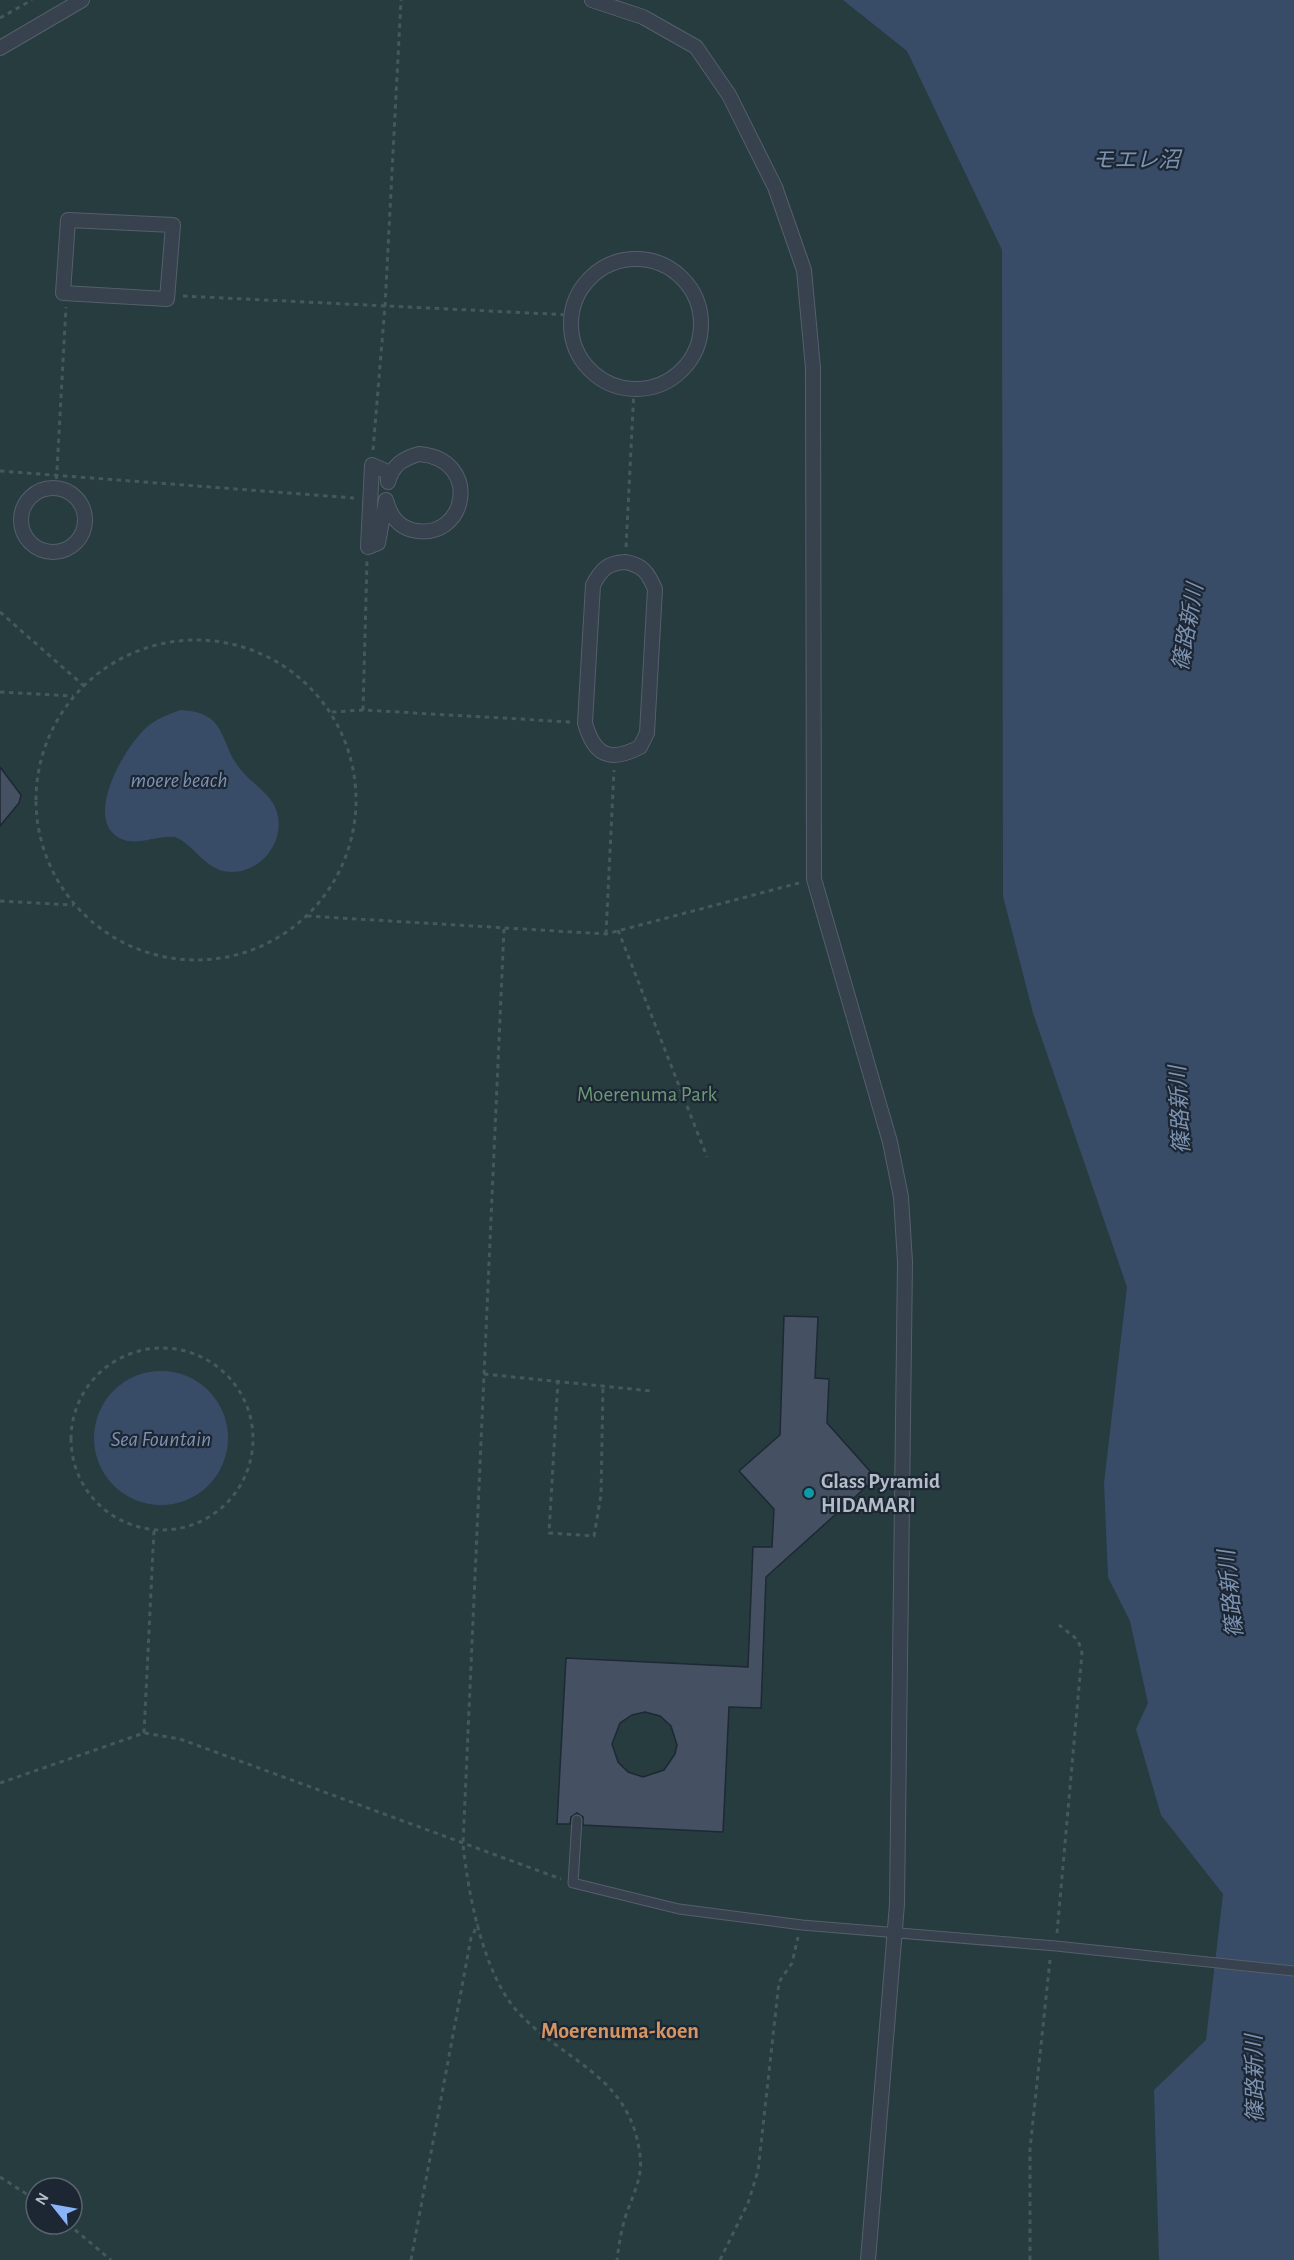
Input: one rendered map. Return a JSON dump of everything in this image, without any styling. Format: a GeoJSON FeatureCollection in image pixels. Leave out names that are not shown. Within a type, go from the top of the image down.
{"type":"FeatureCollection","features":[{"type":"Feature","properties":{"kind":"street"},"geometry":{"type":"LineString","coordinates":[[0,48],[82,0]]}},
{"type":"Feature","properties":{"kind":"street"},"geometry":{"type":"LineString","coordinates":[[592,0],[643,17],[696,46],[729,95],[775,187],[804,270],[813,368],[814,879],[890,1142],[902,1197],[905,1262],[894,1932],[868,2260]]}},
{"type":"Feature","properties":{"kind":"street"},"geometry":{"type":"LineString","coordinates":[[68,220],[173,225],[167,295],[167,299],[63,293],[68,220]]}},
{"type":"Feature","properties":{"kind":"street"},"geometry":{"type":"LineString","coordinates":[[629,259],[649,260],[669,267],[685,280],[696,297],[701,316],[701,335],[695,353],[685,369],[670,381],[653,388],[634,390],[616,387],[599,379],[585,366],[576,350],[571,315],[579,292],[592,276],[609,264],[629,259]]}},
{"type":"Feature","properties":{"kind":"street"},"geometry":{"type":"LineString","coordinates":[[419,454],[432,455],[444,461],[454,470],[460,482],[461,495],[452,518],[431,531],[419,531],[397,522],[390,513],[386,500],[378,543],[368,547],[372,465],[388,472],[388,482],[395,466],[406,458],[419,454]]}},
{"type":"Feature","properties":{"kind":"street"},"geometry":{"type":"LineString","coordinates":[[57,481],[80,502],[85,523],[76,542],[67,549],[46,551],[29,541],[23,532],[22,512],[33,495],[57,481]]}},
{"type":"Feature","properties":{"kind":"street"},"geometry":{"type":"LineString","coordinates":[[612,563],[638,564],[648,573],[655,589],[647,733],[639,747],[614,756],[602,752],[590,742],[585,723],[593,585],[601,571],[612,563]]}},
{"type":"Feature","properties":{"kind":"lane"},"geometry":{"type":"LineString","coordinates":[[577,1820],[573,1883],[679,1909],[801,1925],[1054,1946],[1294,1971]]}},
{"type":"Feature","properties":{"kind":"path"},"geometry":{"type":"LineString","coordinates":[[0,18],[32,0]]}},
{"type":"Feature","properties":{"kind":"path"},"geometry":{"type":"LineString","coordinates":[[372,465],[385,306],[401,0]]}},
{"type":"Feature","properties":{"kind":"path"},"geometry":{"type":"LineString","coordinates":[[57,481],[67,293]]}},
{"type":"Feature","properties":{"kind":"path"},"geometry":{"type":"LineString","coordinates":[[167,295],[571,315]]}},
{"type":"Feature","properties":{"kind":"path"},"geometry":{"type":"LineString","coordinates":[[625,562],[634,390]]}},
{"type":"Feature","properties":{"kind":"path"},"geometry":{"type":"LineString","coordinates":[[0,471],[57,481],[369,499]]}},
{"type":"Feature","properties":{"kind":"path"},"geometry":{"type":"LineString","coordinates":[[363,710],[368,547]]}},
{"type":"Feature","properties":{"kind":"path"},"geometry":{"type":"LineString","coordinates":[[0,612],[84,686]]}},
{"type":"Feature","properties":{"kind":"path"},"geometry":{"type":"LineString","coordinates":[[192,638],[219,640],[246,647],[294,672],[314,690],[332,712],[344,736],[352,762],[356,789],[355,817],[340,869],[326,893],[307,916],[288,933],[264,945],[238,956],[212,961],[157,955],[129,946],[92,922],[74,905],[60,885],[40,841],[36,798],[40,759],[48,735],[73,696],[84,686],[97,673],[143,648],[192,638]]}},
{"type":"Feature","properties":{"kind":"path"},"geometry":{"type":"LineString","coordinates":[[0,692],[73,696]]}},
{"type":"Feature","properties":{"kind":"path"},"geometry":{"type":"LineString","coordinates":[[332,712],[363,710],[585,723]]}},
{"type":"Feature","properties":{"kind":"path"},"geometry":{"type":"LineString","coordinates":[[606,934],[614,756]]}},
{"type":"Feature","properties":{"kind":"path"},"geometry":{"type":"LineString","coordinates":[[307,916],[606,934],[814,879]]}},
{"type":"Feature","properties":{"kind":"path"},"geometry":{"type":"LineString","coordinates":[[0,901],[74,905]]}},
{"type":"Feature","properties":{"kind":"path"},"geometry":{"type":"LineString","coordinates":[[504,929],[462,1844],[466,1875],[478,1924],[495,1977],[516,2010],[553,2042],[595,2071],[615,2094],[636,2131],[640,2157],[639,2187],[625,2216],[617,2260]]}},
{"type":"Feature","properties":{"kind":"path"},"geometry":{"type":"LineString","coordinates":[[618,930],[707,1157]]}},
{"type":"Feature","properties":{"kind":"path"},"geometry":{"type":"LineString","coordinates":[[148,1350],[185,1350],[204,1358],[220,1371],[243,1399],[254,1432],[253,1449],[249,1470],[227,1504],[212,1516],[194,1525],[154,1530],[119,1519],[103,1509],[90,1496],[80,1481],[74,1464],[71,1430],[81,1395],[91,1380],[107,1366],[127,1355],[148,1350]]}},
{"type":"Feature","properties":{"kind":"path"},"geometry":{"type":"LineString","coordinates":[[484,1374],[651,1391]]}},
{"type":"Feature","properties":{"kind":"path"},"geometry":{"type":"LineString","coordinates":[[558,1380],[549,1533],[594,1536],[600,1495],[603,1386]]}},
{"type":"Feature","properties":{"kind":"path"},"geometry":{"type":"LineString","coordinates":[[144,1733],[154,1530]]}},
{"type":"Feature","properties":{"kind":"path"},"geometry":{"type":"LineString","coordinates":[[1030,2260],[1030,2149],[1054,1946],[1082,1653],[1078,1640],[1059,1625]]}},
{"type":"Feature","properties":{"kind":"path"},"geometry":{"type":"LineString","coordinates":[[0,1783],[144,1733],[180,1739],[573,1883]]}},
{"type":"Feature","properties":{"kind":"path"},"geometry":{"type":"LineString","coordinates":[[411,2260],[443,2082],[453,2045],[471,1938],[478,1924]]}},
{"type":"Feature","properties":{"kind":"path"},"geometry":{"type":"LineString","coordinates":[[720,2260],[748,2204],[758,2171],[779,1982],[792,1963],[801,1925]]}},
{"type":"Feature","properties":{"kind":"path"},"geometry":{"type":"LineString","coordinates":[[0,2177],[24,2192]]}},
{"type":"Feature","properties":{"kind":"path"},"geometry":{"type":"LineString","coordinates":[[82,2236],[111,2260]]}},
{"type":"Feature","properties":{"kind":"green space","name":"Moerenuma Park"},"geometry":{"type":"Polygon","coordinates":[[[0,0],[1294,0],[1294,2260],[0,2260],[0,0]]]}},
{"type":"Feature","properties":{"kind":"water","name":"モエレ沼"},"geometry":{"type":"Polygon","coordinates":[[[843,0],[1294,0],[1294,2260],[1159,2260],[1154,2090],[1206,2040],[1223,1894],[1161,1815],[1136,1729],[1148,1703],[1130,1621],[1108,1577],[1104,1483],[1127,1287],[1033,1013],[1003,896],[1002,250],[907,51],[843,0]]]}},
{"type":"Feature","properties":{"kind":"water","name":"moere beach"},"geometry":{"type":"Polygon","coordinates":[[[181,710],[200,713],[215,723],[240,769],[267,795],[275,807],[278,832],[274,844],[267,855],[248,869],[236,872],[216,868],[175,837],[130,841],[124,840],[111,831],[106,818],[106,802],[110,784],[118,766],[148,726],[160,718],[181,710]]]}},
{"type":"Feature","properties":{"kind":"water","name":"Sea Fountain"},"geometry":{"type":"Polygon","coordinates":[[[161,1371],[187,1376],[208,1391],[223,1412],[228,1438],[223,1464],[208,1485],[187,1500],[161,1505],[135,1500],[114,1485],[99,1464],[94,1438],[99,1412],[114,1391],[135,1376],[161,1371]]]}},
{"type":"Feature","properties":{"kind":"building"},"geometry":{"type":"Polygon","coordinates":[[[0,767],[21,795],[19,803],[0,826],[0,767]]]}},
{"type":"Feature","properties":{"kind":"building"},"geometry":{"type":"Polygon","coordinates":[[[784,1316],[818,1317],[815,1378],[829,1379],[827,1423],[876,1478],[766,1577],[761,1708],[729,1707],[723,1832],[583,1825],[583,1817],[577,1813],[571,1817],[570,1824],[557,1824],[566,1658],[748,1667],[753,1547],[772,1547],[774,1509],[739,1471],[780,1435],[784,1316]],[[645,1712],[632,1715],[620,1723],[612,1744],[618,1762],[628,1772],[643,1777],[664,1770],[675,1754],[677,1745],[671,1726],[660,1716],[645,1712]]]}},
{"type":"Feature","properties":{"kind":"place","name":"Glass Pyramid HIDAMARI"},"geometry":{"type":"Point","coordinates":[809,1493]}},
{"type":"Feature","properties":{"kind":"district","name":"Moerenuma-koen"},"geometry":{"type":"Point","coordinates":[620,2030]}},
{"type":"Feature","properties":{"kind":"water label","name":"篠路新川"},"geometry":{"type":"Point","coordinates":[1187,627]}},
{"type":"Feature","properties":{"kind":"water label","name":"篠路新川"},"geometry":{"type":"Point","coordinates":[1179,1110]}},
{"type":"Feature","properties":{"kind":"water label","name":"篠路新川"},"geometry":{"type":"Point","coordinates":[1230,1594]}},
{"type":"Feature","properties":{"kind":"water label","name":"篠路新川"},"geometry":{"type":"Point","coordinates":[1254,2079]}}]}
